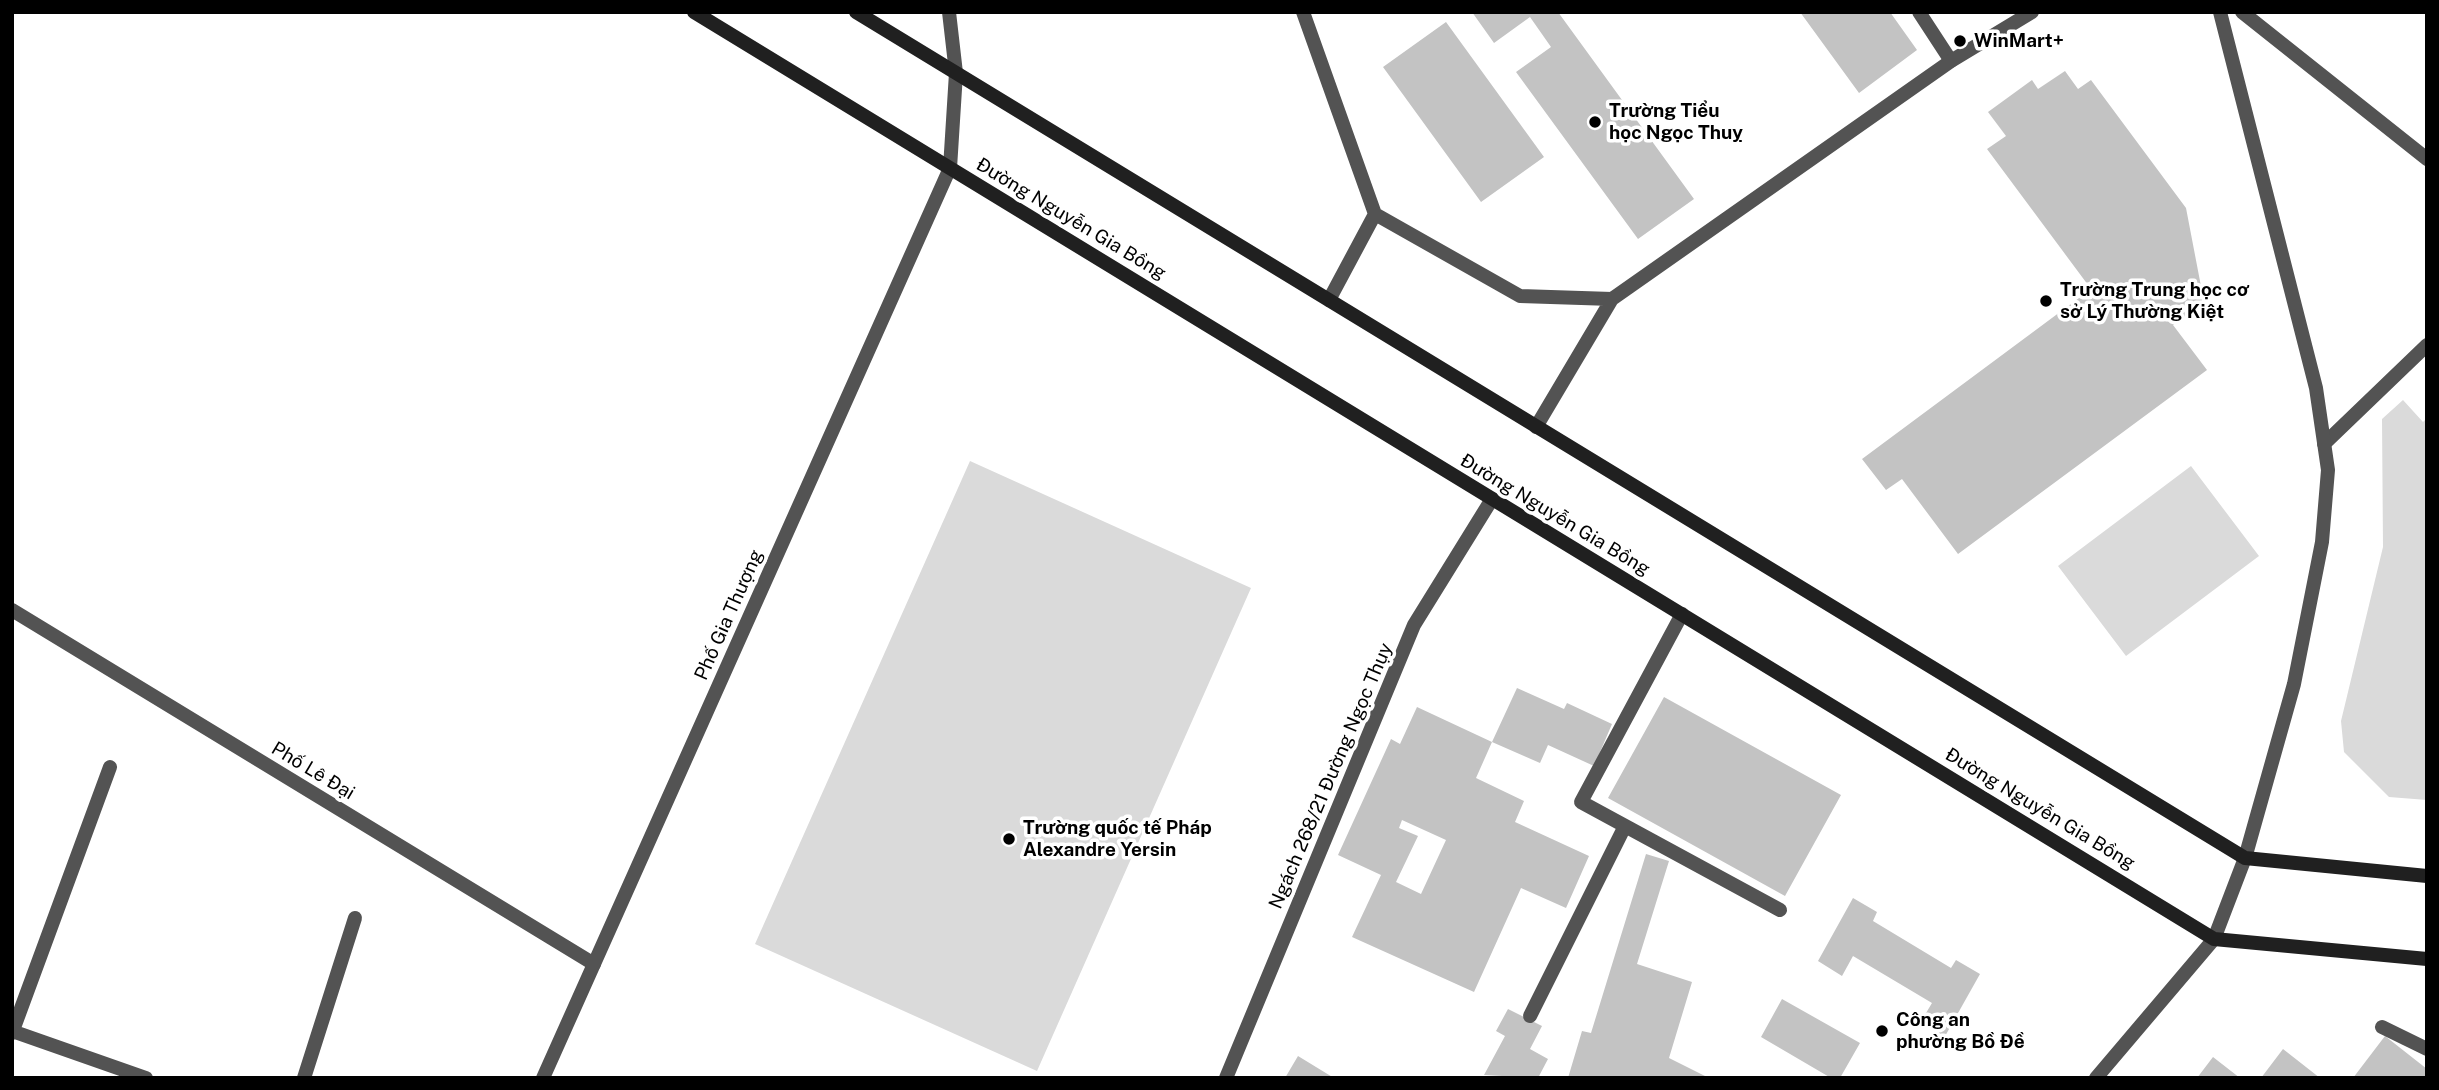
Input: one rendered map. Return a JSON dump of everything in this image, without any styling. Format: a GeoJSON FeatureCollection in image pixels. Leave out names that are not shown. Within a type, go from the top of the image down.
{"type":"FeatureCollection","features":[{"type":"Feature","properties":{"kind":"main road","name":"Đường Nguyễn Gia Bồng"},"geometry":{"type":"LineString","coordinates":[[694,12],[2214,939],[2427,959]]}},
{"type":"Feature","properties":{"kind":"main road"},"geometry":{"type":"LineString","coordinates":[[856,12],[2245,858],[2427,876]]}},
{"type":"Feature","properties":{"kind":"street"},"geometry":{"type":"LineString","coordinates":[[949,12],[956,73],[950,169]]}},
{"type":"Feature","properties":{"kind":"street"},"geometry":{"type":"LineString","coordinates":[[1303,12],[1375,214],[1520,296],[1612,299]]}},
{"type":"Feature","properties":{"kind":"street"},"geometry":{"type":"LineString","coordinates":[[1919,12],[1951,61]]}},
{"type":"Feature","properties":{"kind":"street"},"geometry":{"type":"LineString","coordinates":[[1536,426],[1612,299],[1951,61],[1991,34],[2032,12]]}},
{"type":"Feature","properties":{"kind":"street"},"geometry":{"type":"LineString","coordinates":[[2096,1078],[2214,939],[2245,858],[2294,684],[2322,542],[2328,470],[2316,388],[2220,12]]}},
{"type":"Feature","properties":{"kind":"street"},"geometry":{"type":"LineString","coordinates":[[2242,12],[2427,159]]}},
{"type":"Feature","properties":{"kind":"street","name":"Phố Gia Thượng"},"geometry":{"type":"LineString","coordinates":[[543,1078],[950,169]]}},
{"type":"Feature","properties":{"kind":"street"},"geometry":{"type":"LineString","coordinates":[[1329,300],[1375,214]]}},
{"type":"Feature","properties":{"kind":"street"},"geometry":{"type":"LineString","coordinates":[[2324,444],[2427,345]]}},
{"type":"Feature","properties":{"kind":"street","name":"Ngách 268/21 Đường Ngọc Thụy"},"geometry":{"type":"LineString","coordinates":[[1226,1078],[1414,625],[1492,499]]}},
{"type":"Feature","properties":{"kind":"street","name":"Phố Lê Đại"},"geometry":{"type":"LineString","coordinates":[[12,610],[594,964]]}},
{"type":"Feature","properties":{"kind":"street"},"geometry":{"type":"LineString","coordinates":[[1682,614],[1581,802],[1780,910]]}},
{"type":"Feature","properties":{"kind":"street"},"geometry":{"type":"LineString","coordinates":[[110,767],[12,1032],[146,1078]]}},
{"type":"Feature","properties":{"kind":"street"},"geometry":{"type":"LineString","coordinates":[[1530,1016],[1625,825]]}},
{"type":"Feature","properties":{"kind":"street"},"geometry":{"type":"LineString","coordinates":[[304,1078],[355,918]]}},
{"type":"Feature","properties":{"kind":"street"},"geometry":{"type":"LineString","coordinates":[[2382,1027],[2427,1049]]}},
{"type":"Feature","properties":{"kind":"shaded area"},"geometry":{"type":"Polygon","coordinates":[[[2403,400],[2423,422],[2427,418],[2427,800],[2389,797],[2344,752],[2341,721],[2383,547],[2382,419],[2403,400]]]}},
{"type":"Feature","properties":{"kind":"shaded area"},"geometry":{"type":"Polygon","coordinates":[[[970,461],[1251,588],[1037,1071],[755,944],[970,461]]]}},
{"type":"Feature","properties":{"kind":"shaded area"},"geometry":{"type":"Polygon","coordinates":[[[2191,466],[2259,556],[2126,656],[2058,566],[2191,466]]]}},
{"type":"Feature","properties":{"kind":"building"},"geometry":{"type":"Polygon","coordinates":[[[1472,12],[1558,12],[1694,199],[1638,239],[1516,72],[1551,47],[1530,17],[1494,43],[1472,12]]]}},
{"type":"Feature","properties":{"kind":"building"},"geometry":{"type":"Polygon","coordinates":[[[1800,12],[1890,12],[1917,50],[1859,93],[1800,12]]]}},
{"type":"Feature","properties":{"kind":"building"},"geometry":{"type":"Polygon","coordinates":[[[1446,22],[1544,157],[1481,202],[1383,67],[1446,22]]]}},
{"type":"Feature","properties":{"kind":"building"},"geometry":{"type":"Polygon","coordinates":[[[2065,71],[2078,89],[2091,80],[2186,208],[2204,302],[2173,325],[2207,370],[1958,554],[1902,479],[1886,490],[1862,459],[2091,289],[1987,149],[2006,136],[1988,112],[2032,80],[2038,89],[2065,71]]]}},
{"type":"Feature","properties":{"kind":"building"},"geometry":{"type":"Polygon","coordinates":[[[1517,688],[1564,709],[1567,703],[1612,724],[1594,766],[1548,745],[1540,763],[1492,742],[1517,688]]]}},
{"type":"Feature","properties":{"kind":"building"},"geometry":{"type":"Polygon","coordinates":[[[1664,697],[1841,795],[1785,896],[1608,798],[1664,697]]]}},
{"type":"Feature","properties":{"kind":"building"},"geometry":{"type":"Polygon","coordinates":[[[1417,707],[1492,742],[1476,778],[1524,801],[1515,822],[1589,856],[1566,908],[1521,888],[1474,992],[1352,937],[1381,875],[1338,855],[1391,739],[1400,744],[1417,707]],[[1402,820],[1399,828],[1418,836],[1396,882],[1421,894],[1446,840],[1402,820]]]}},
{"type":"Feature","properties":{"kind":"building"},"geometry":{"type":"Polygon","coordinates":[[[1646,854],[1669,861],[1637,964],[1692,982],[1669,1058],[1709,1078],[1568,1078],[1582,1031],[1591,1033],[1646,854]]]}},
{"type":"Feature","properties":{"kind":"building"},"geometry":{"type":"Polygon","coordinates":[[[1853,898],[1877,912],[1873,921],[1951,968],[1956,960],[1980,974],[1944,1038],[1920,1023],[1932,1003],[1853,956],[1842,976],[1818,961],[1853,898]]]}},
{"type":"Feature","properties":{"kind":"building"},"geometry":{"type":"Polygon","coordinates":[[[1782,999],[1860,1043],[1840,1078],[1831,1078],[1761,1037],[1782,999]]]}},
{"type":"Feature","properties":{"kind":"building"},"geometry":{"type":"Polygon","coordinates":[[[1508,1009],[1542,1026],[1530,1049],[1548,1059],[1538,1078],[1484,1075],[1505,1036],[1496,1031],[1508,1009]]]}},
{"type":"Feature","properties":{"kind":"building"},"geometry":{"type":"Polygon","coordinates":[[[2385,1036],[2427,1069],[2427,1078],[2353,1078],[2385,1036]]]}},
{"type":"Feature","properties":{"kind":"building"},"geometry":{"type":"Polygon","coordinates":[[[2283,1049],[2320,1078],[2261,1078],[2283,1049]]]}},
{"type":"Feature","properties":{"kind":"building"},"geometry":{"type":"Polygon","coordinates":[[[1298,1056],[1334,1078],[1285,1078],[1298,1056]]]}},
{"type":"Feature","properties":{"kind":"building"},"geometry":{"type":"Polygon","coordinates":[[[2213,1057],[2240,1078],[2197,1078],[2213,1057]]]}},
{"type":"Feature","properties":{"kind":"place","name":"WinMart+"},"geometry":{"type":"Point","coordinates":[1960,41]}},
{"type":"Feature","properties":{"kind":"place","name":"Trường Tiểu học Ngọc Thuỵ"},"geometry":{"type":"Point","coordinates":[1595,122]}},
{"type":"Feature","properties":{"kind":"place","name":"Trường Trung học cơ sở Lý Thường Kiệt"},"geometry":{"type":"Point","coordinates":[2046,301]}},
{"type":"Feature","properties":{"kind":"place","name":"Trường quốc tế Pháp Alexandre Yersin"},"geometry":{"type":"Point","coordinates":[1009,839]}},
{"type":"Feature","properties":{"kind":"place","name":"Công an phường Bồ Đề"},"geometry":{"type":"Point","coordinates":[1882,1031]}}]}
